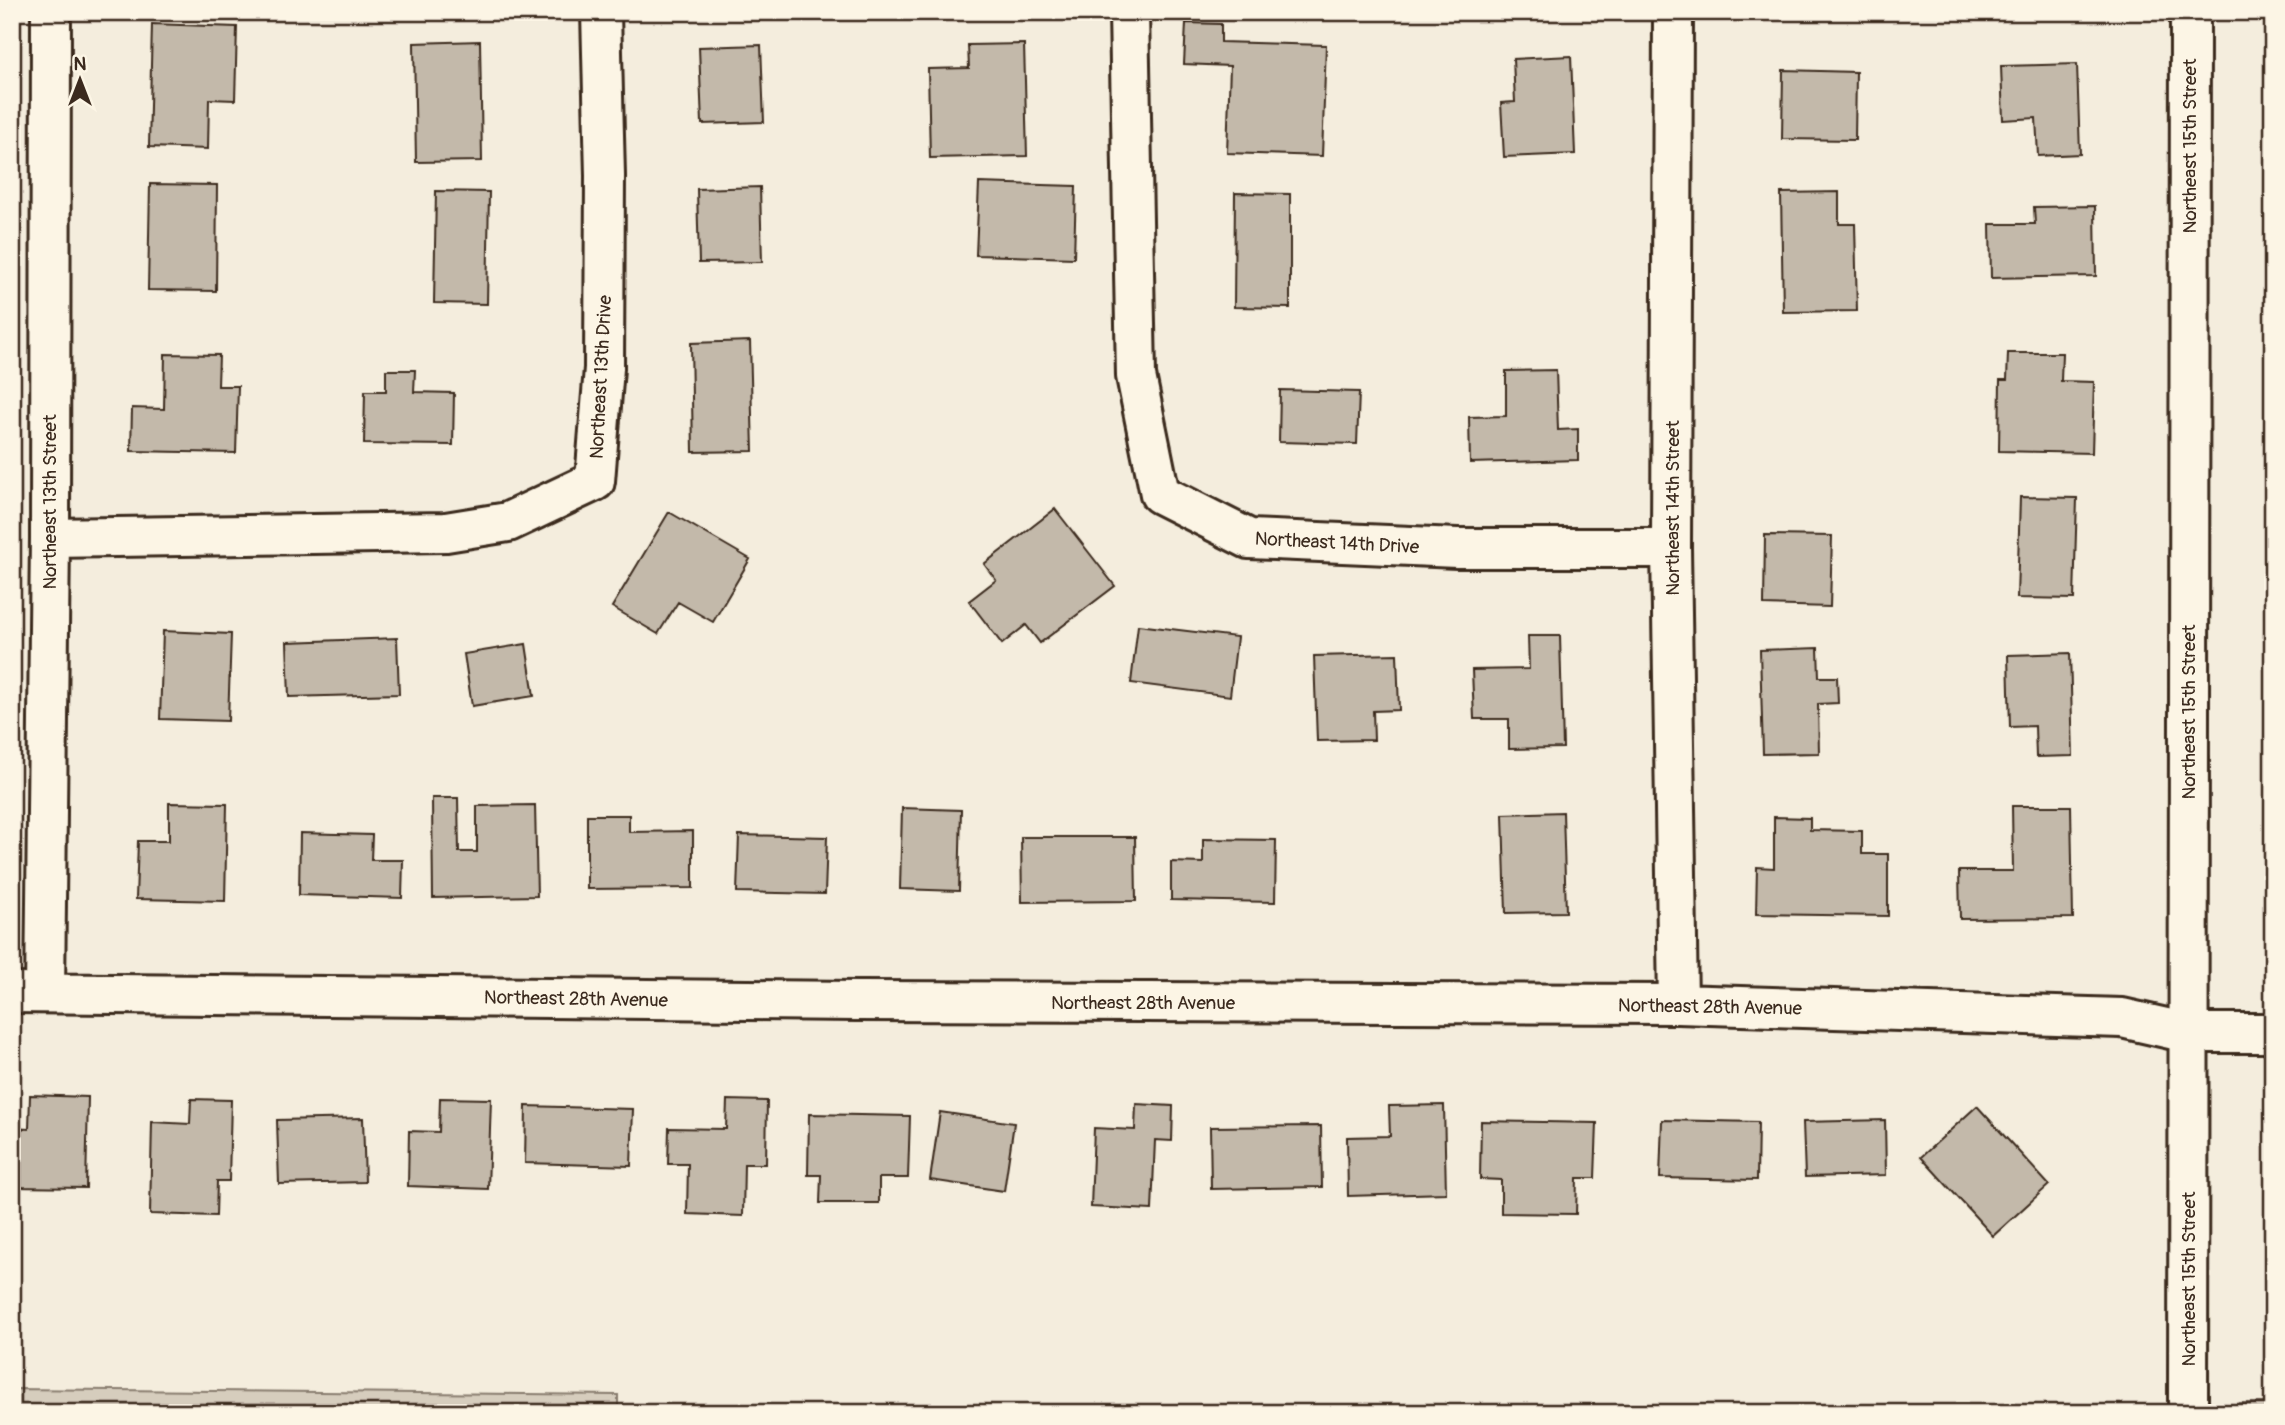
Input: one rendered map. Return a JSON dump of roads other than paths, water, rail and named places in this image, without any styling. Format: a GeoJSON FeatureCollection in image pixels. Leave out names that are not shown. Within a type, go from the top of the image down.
{"type":"FeatureCollection","features":[{"type":"Feature","properties":{"kind":"street","name":"Northeast 13th Street"},"geometry":{"type":"LineString","coordinates":[[29,993],[50,538],[51,12]]}},
{"type":"Feature","properties":{"kind":"street","name":"Northeast 13th Drive"},"geometry":{"type":"LineString","coordinates":[[50,538],[446,532],[508,522],[595,481],[604,355],[606,176],[601,12]]}},
{"type":"Feature","properties":{"kind":"street","name":"Northeast 14th Drive"},"geometry":{"type":"LineString","coordinates":[[1129,12],[1136,376],[1160,494],[1249,539],[1457,548],[1671,548]]}},
{"type":"Feature","properties":{"kind":"street","name":"Northeast 14th Street"},"geometry":{"type":"LineString","coordinates":[[1673,12],[1671,548],[1678,1004]]}},
{"type":"Feature","properties":{"kind":"street","name":"Northeast 15th Street"},"geometry":{"type":"LineString","coordinates":[[2188,1413],[2190,12]]}},
{"type":"Feature","properties":{"kind":"street","name":"Northeast 28th Avenue"},"geometry":{"type":"LineString","coordinates":[[29,993],[857,1001],[1678,1004],[2122,1018],[2188,1033],[2273,1033]]}}]}
